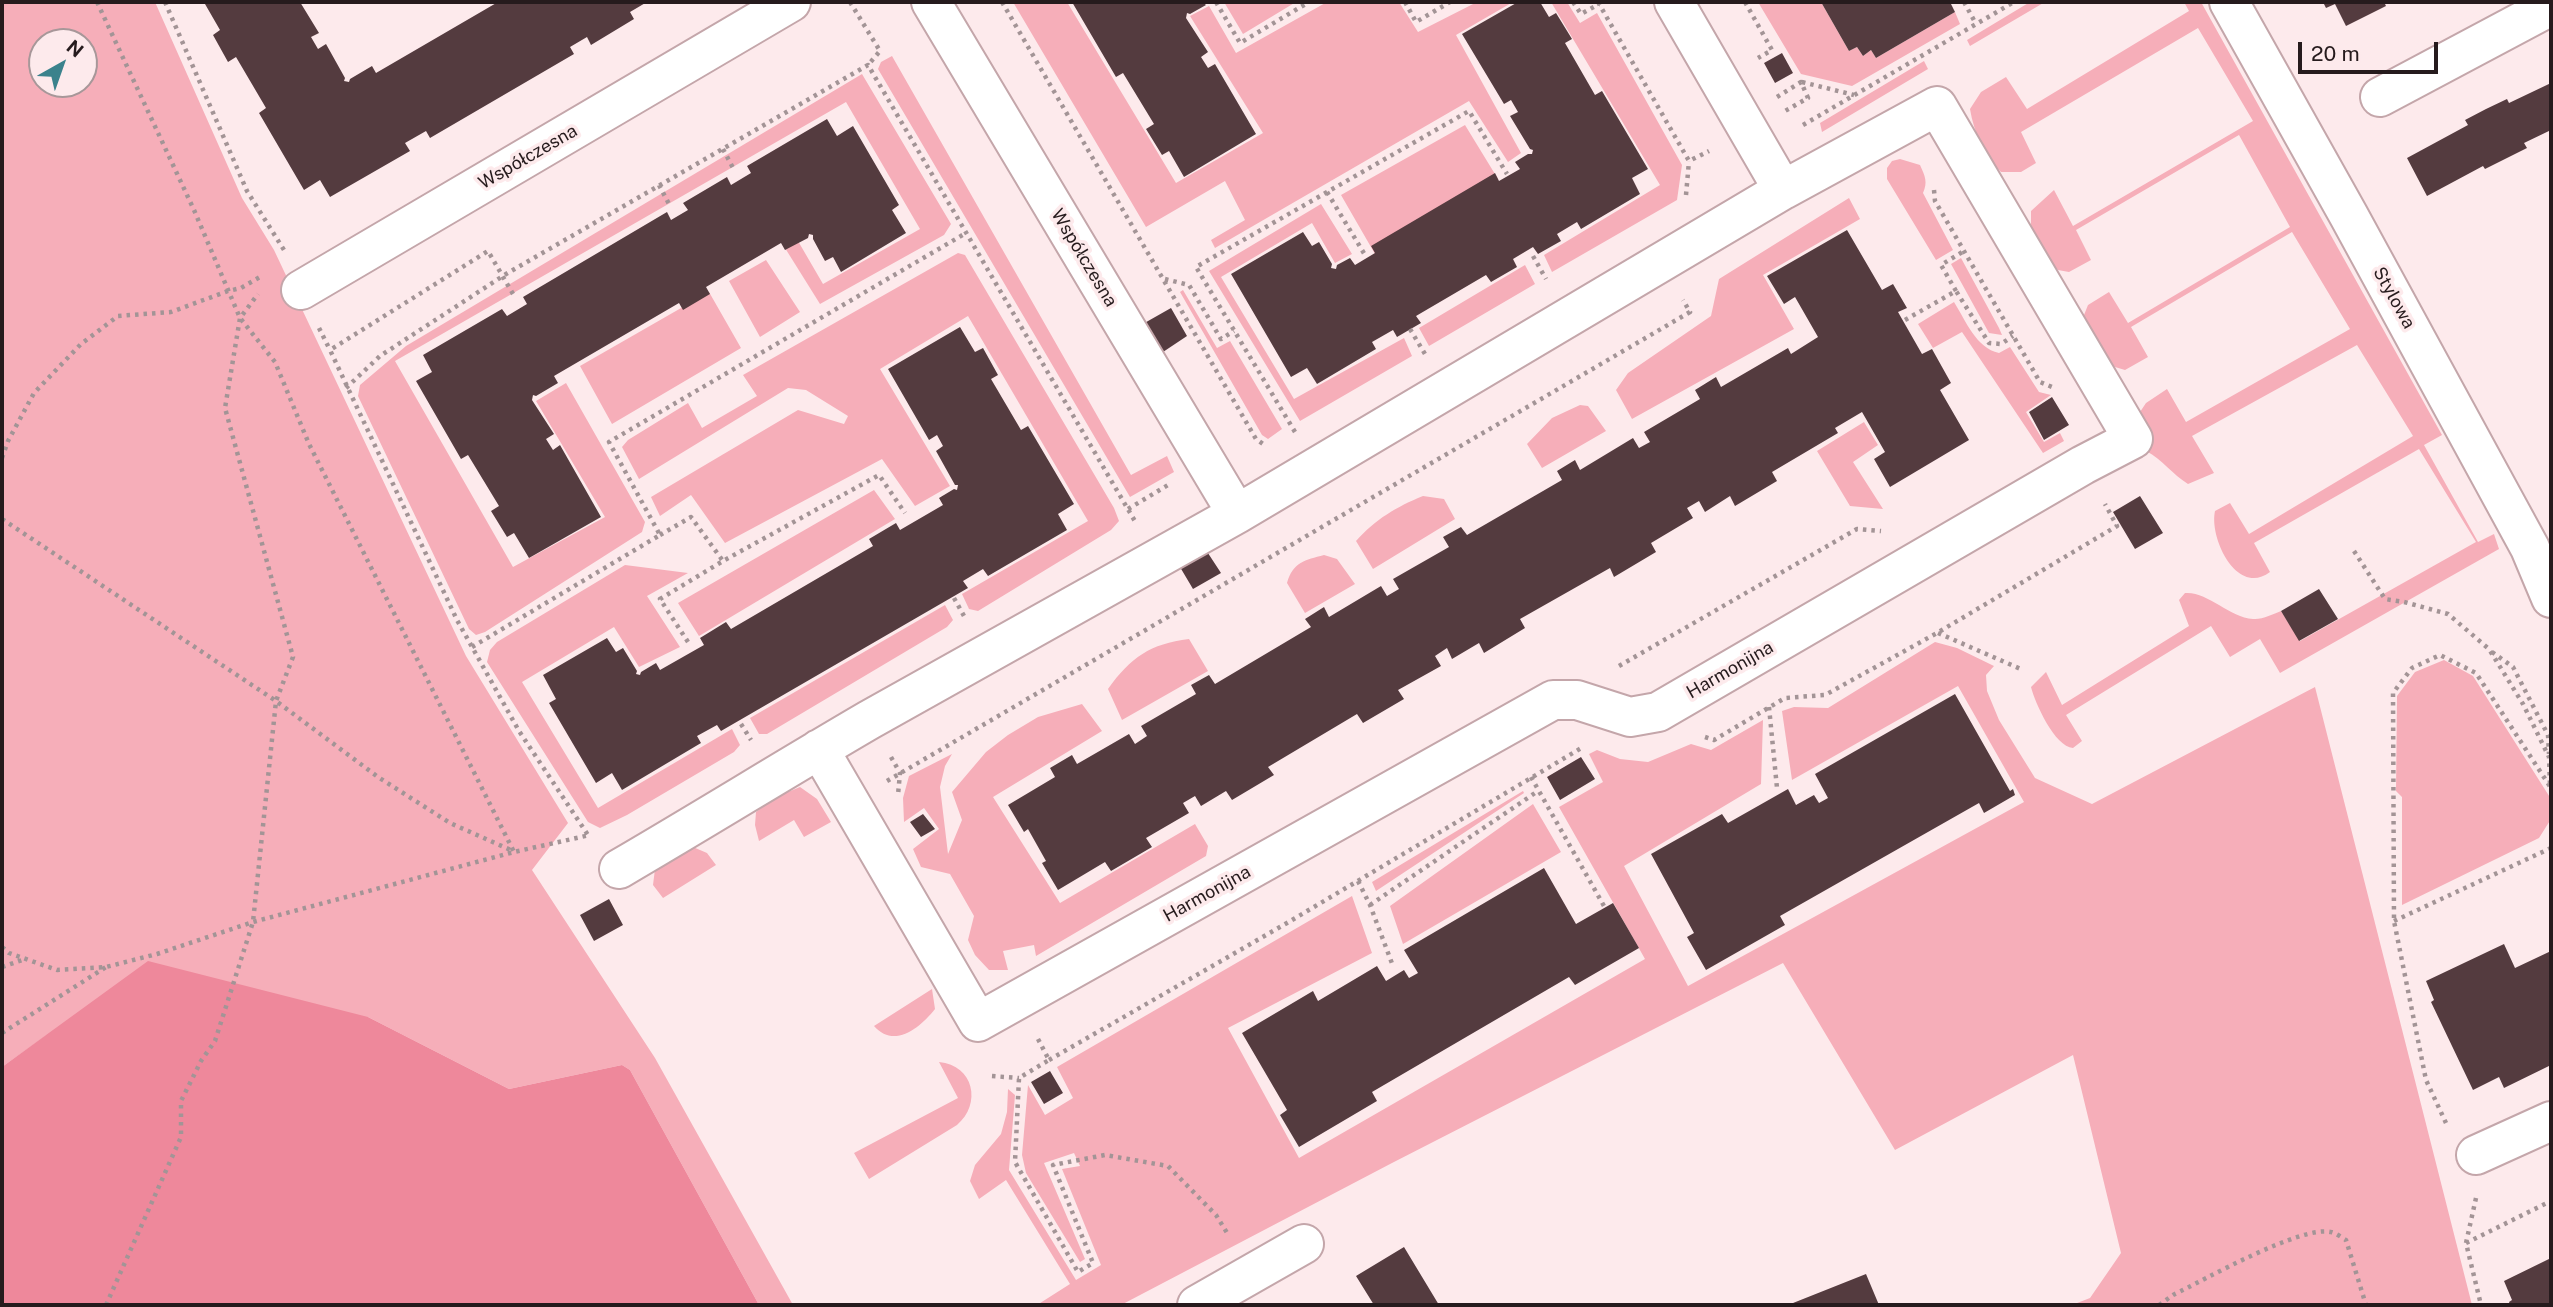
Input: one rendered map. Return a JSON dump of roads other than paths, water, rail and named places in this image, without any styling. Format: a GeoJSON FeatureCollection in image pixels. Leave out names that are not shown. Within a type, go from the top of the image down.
{"type":"FeatureCollection","features":[{"type":"Feature","properties":{"kind":"street","name":"Współczesna"},"geometry":{"type":"LineString","coordinates":[[301,290],[791,2]]}},
{"type":"Feature","properties":{"kind":"street","name":"Współczesna"},"geometry":{"type":"LineString","coordinates":[[931,2],[1237,514]]}},
{"type":"Feature","properties":{"kind":"street"},"geometry":{"type":"LineString","coordinates":[[620,869],[819,749],[1237,514],[1783,190],[1674,2]]}},
{"type":"Feature","properties":{"kind":"street","name":"Stylowa"},"geometry":{"type":"LineString","coordinates":[[2229,2],[2530,548],[2551,598]]}},
{"type":"Feature","properties":{"kind":"street"},"geometry":{"type":"LineString","coordinates":[[2380,97],[2551,6]]}},
{"type":"Feature","properties":{"kind":"street","name":"Harmonijna"},"geometry":{"type":"LineString","coordinates":[[819,749],[978,1022],[1553,700],[1577,701],[1630,717],[1658,712],[2083,465],[2133,439],[1937,106],[1783,190]]}},
{"type":"Feature","properties":{"kind":"street"},"geometry":{"type":"LineString","coordinates":[[2477,1172],[2551,1121]]}},
{"type":"Feature","properties":{"kind":"street"},"geometry":{"type":"LineString","coordinates":[[1197,1305],[1304,1244]]}}]}
